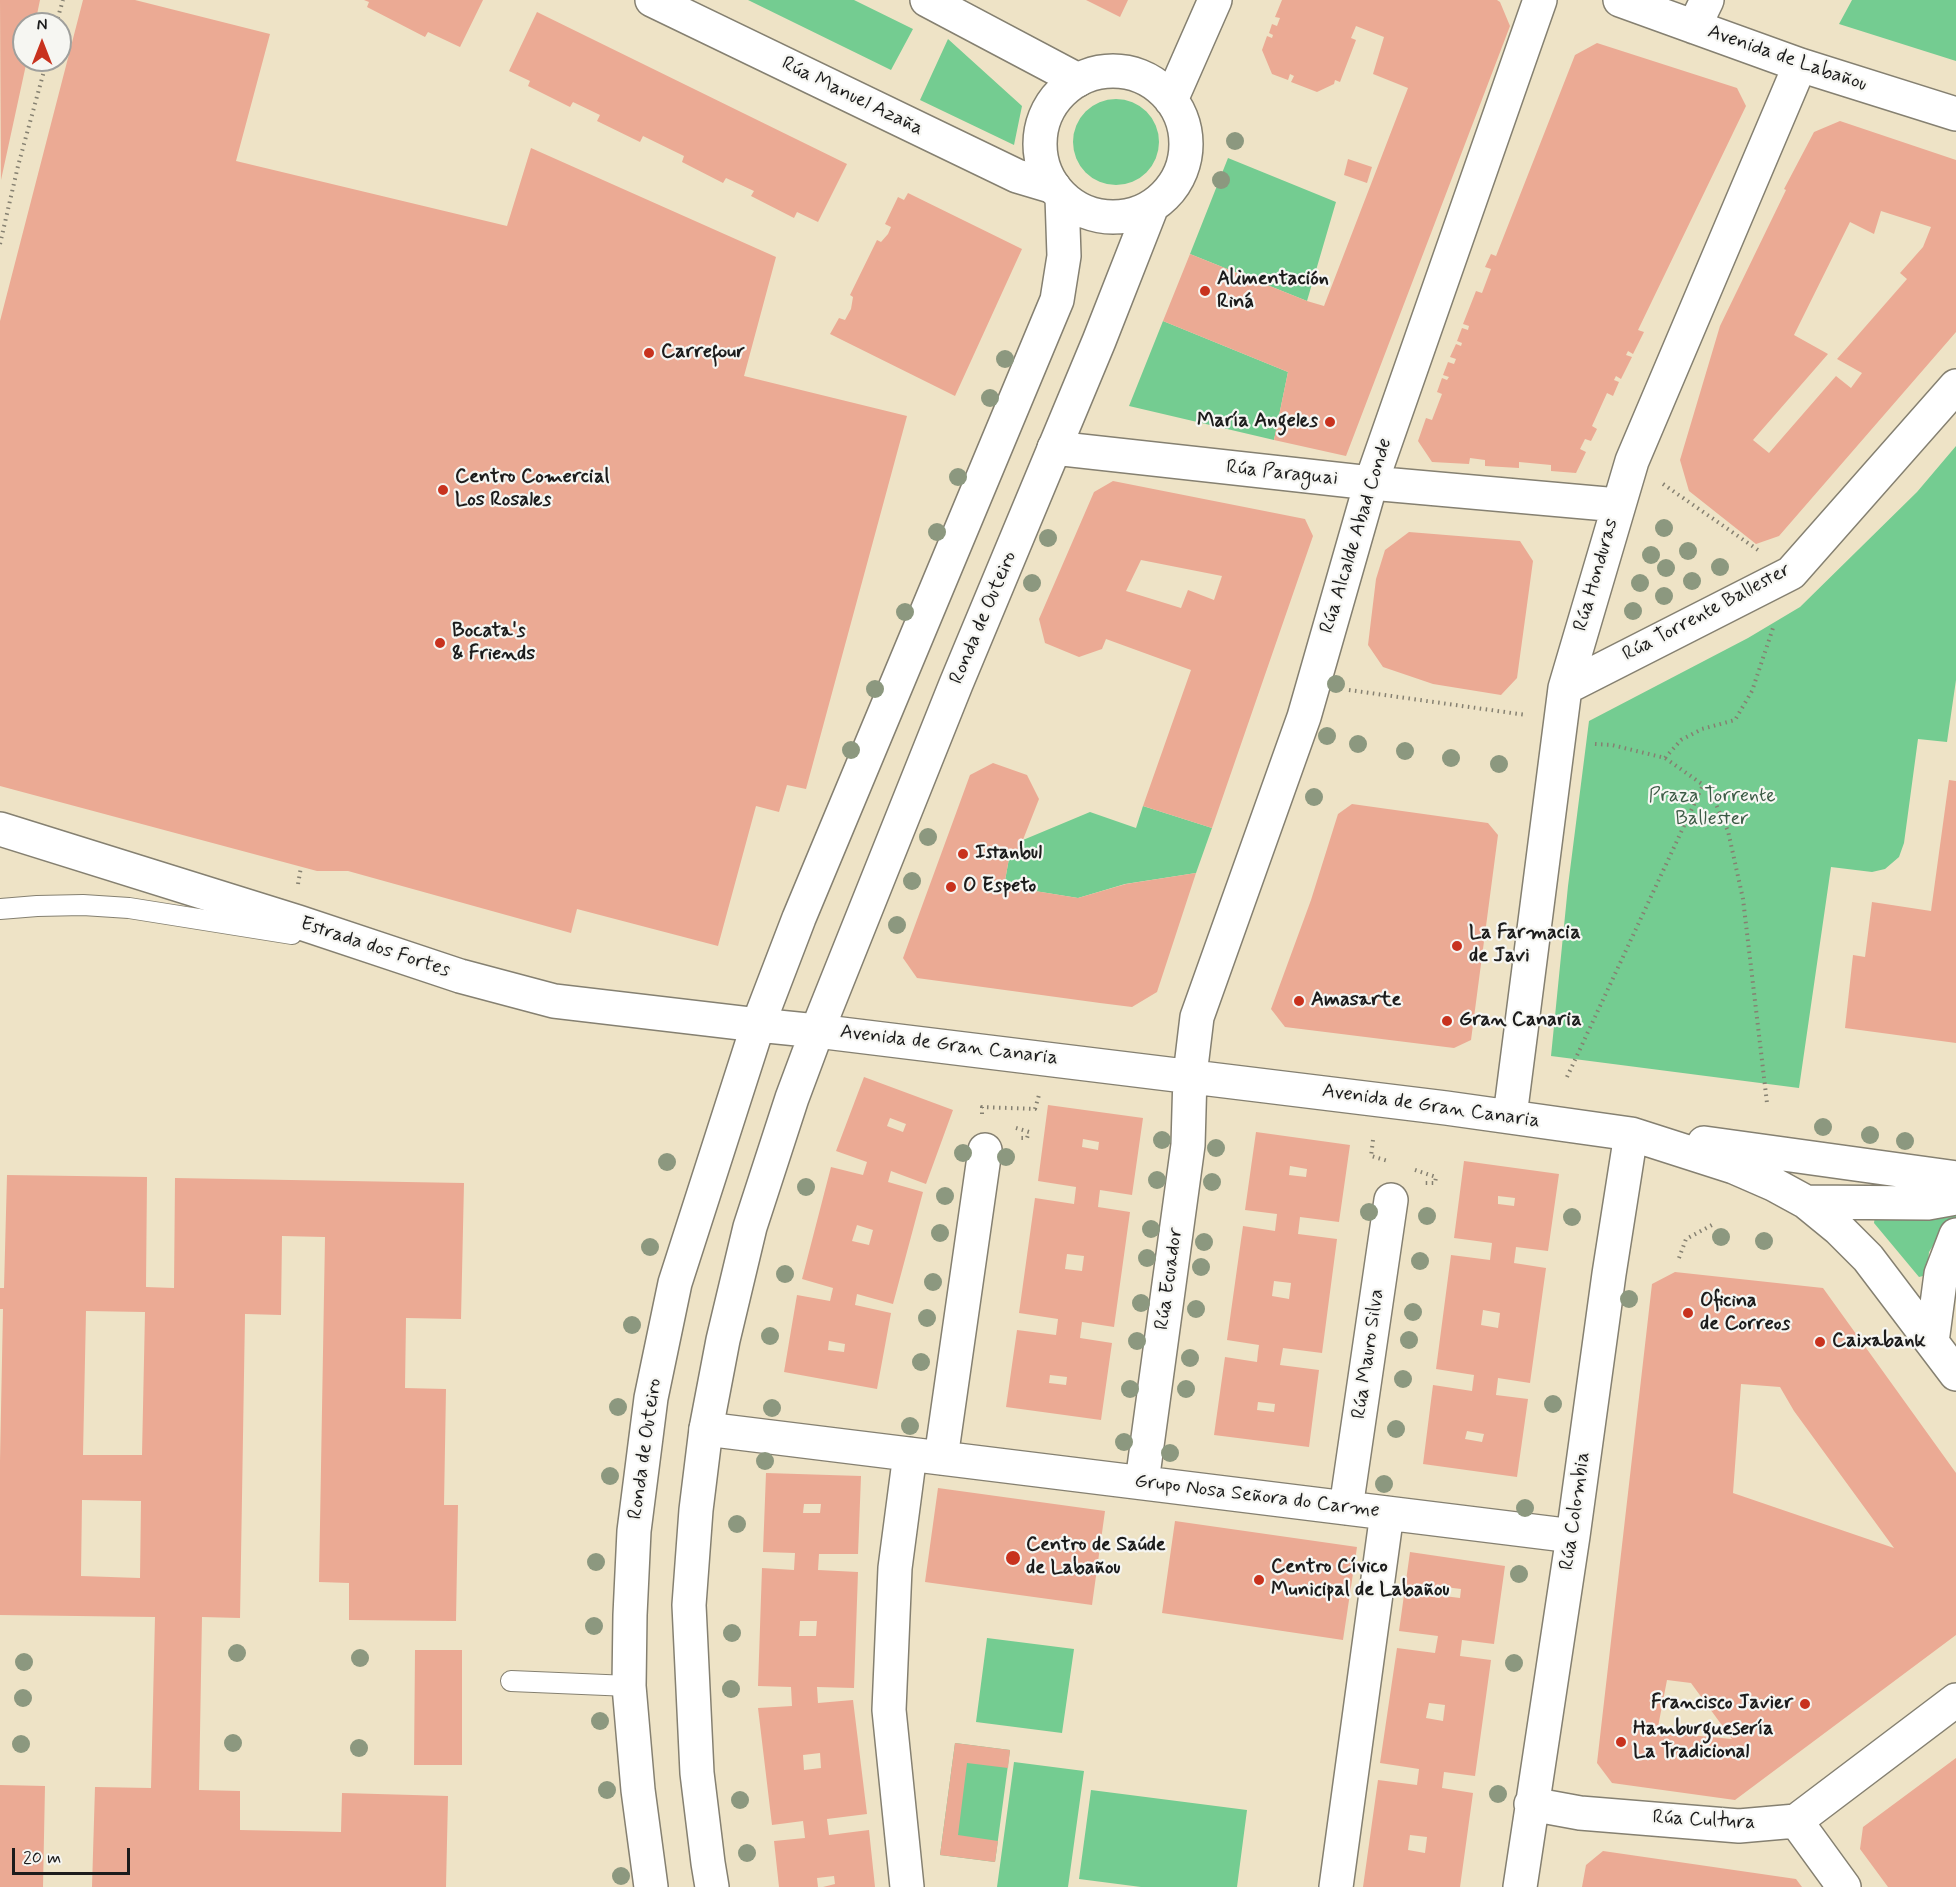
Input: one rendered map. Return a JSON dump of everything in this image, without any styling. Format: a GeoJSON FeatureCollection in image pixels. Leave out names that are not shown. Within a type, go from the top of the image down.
{"type":"FeatureCollection","features":[{"type":"Feature","properties":{"kind":"street","name":"Rúa Manuel Azaña"},"geometry":{"type":"LineString","coordinates":[[652,0],[1006,171],[1058,192]]}},
{"type":"Feature","properties":{"kind":"street"},"geometry":{"type":"LineString","coordinates":[[927,0],[1078,80]]}},
{"type":"Feature","properties":{"kind":"street"},"geometry":{"type":"LineString","coordinates":[[1171,100],[1215,0]]}},
{"type":"Feature","properties":{"kind":"street","name":"Rúa Alcalde Abad Conde"},"geometry":{"type":"LineString","coordinates":[[1190,1076],[1197,1017],[1304,717],[1371,483],[1540,0]]}},
{"type":"Feature","properties":{"kind":"street","name":"Avenida de Labañou"},"geometry":{"type":"LineString","coordinates":[[1620,0],[1700,13],[1800,64],[1956,114]]}},
{"type":"Feature","properties":{"kind":"street","name":"Rúa Honduras"},"geometry":{"type":"LineString","coordinates":[[1510,1116],[1561,717],[1618,505],[1632,461],[1800,64]]}},
{"type":"Feature","properties":{"kind":"street","name":"Ronda de Outeiro"},"geometry":{"type":"LineString","coordinates":[[1118,71],[1138,76],[1156,86],[1171,100],[1182,121],[1186,145],[1182,169],[1170,190],[1152,206],[1130,215],[1106,217],[1082,211],[1058,192],[1044,169],[1040,148],[1041,128],[1049,109],[1061,92],[1078,80],[1098,72],[1118,71]]}},
{"type":"Feature","properties":{"kind":"street","name":"Ronda de Outeiro"},"geometry":{"type":"LineString","coordinates":[[651,1887],[638,1790],[629,1686],[634,1531],[651,1398],[675,1283],[758,1024],[799,918],[1057,300],[1064,256],[1058,192]]}},
{"type":"Feature","properties":{"kind":"street","name":"Ronda de Outeiro"},"geometry":{"type":"LineString","coordinates":[[712,1887],[698,1773],[689,1605],[696,1510],[706,1429],[723,1340],[750,1227],[817,1030],[956,684],[1104,330],[1152,206]]}},
{"type":"Feature","properties":{"kind":"street","name":"Rúa Torrente Ballester"},"geometry":{"type":"LineString","coordinates":[[1561,717],[1791,573],[1956,386]]}},
{"type":"Feature","properties":{"kind":"street","name":"Rúa Paraguai"},"geometry":{"type":"LineString","coordinates":[[1054,448],[1371,483],[1618,505]]}},
{"type":"Feature","properties":{"kind":"street","name":"Estrada dos Fortes"},"geometry":{"type":"LineString","coordinates":[[0,829],[298,922],[460,976],[554,1001],[758,1024]]}},
{"type":"Feature","properties":{"kind":"street"},"geometry":{"type":"LineString","coordinates":[[758,1024],[817,1030]]}},
{"type":"Feature","properties":{"kind":"street","name":"Avenida de Gran Canaria"},"geometry":{"type":"LineString","coordinates":[[817,1030],[1510,1116],[1631,1134],[1734,1167],[1806,1202],[1839,1229],[1868,1258],[1956,1374]]}},
{"type":"Feature","properties":{"kind":"street","name":"Rúa Ecuador"},"geometry":{"type":"LineString","coordinates":[[1142,1482],[1188,1145],[1190,1076]]}},
{"type":"Feature","properties":{"kind":"street"},"geometry":{"type":"LineString","coordinates":[[1631,1134],[1956,1178]]}},
{"type":"Feature","properties":{"kind":"street","name":"Rúa Colombia"},"geometry":{"type":"LineString","coordinates":[[1520,1887],[1631,1134]]}},
{"type":"Feature","properties":{"kind":"street"},"geometry":{"type":"LineString","coordinates":[[941,1458],[985,1150]]}},
{"type":"Feature","properties":{"kind":"street"},"geometry":{"type":"LineString","coordinates":[[1806,1202],[1870,1177],[1918,1172]]}},
{"type":"Feature","properties":{"kind":"street"},"geometry":{"type":"LineString","coordinates":[[1806,1202],[1928,1203],[1956,1198]]}},
{"type":"Feature","properties":{"kind":"street","name":"Rúa Mauro Silva"},"geometry":{"type":"LineString","coordinates":[[1346,1508],[1392,1200]]}},
{"type":"Feature","properties":{"kind":"street"},"geometry":{"type":"LineString","coordinates":[[1932,1342],[1941,1274],[1956,1235]]}},
{"type":"Feature","properties":{"kind":"street","name":"Grupo Nosa Señora do Carme"},"geometry":{"type":"LineString","coordinates":[[706,1429],[1573,1536]]}},
{"type":"Feature","properties":{"kind":"street"},"geometry":{"type":"LineString","coordinates":[[907,1887],[889,1710],[895,1568],[909,1454]]}},
{"type":"Feature","properties":{"kind":"street"},"geometry":{"type":"LineString","coordinates":[[1336,1887],[1387,1513]]}},
{"type":"Feature","properties":{"kind":"street"},"geometry":{"type":"LineString","coordinates":[[1844,1887],[1796,1821],[1956,1700]]}},
{"type":"Feature","properties":{"kind":"street","name":"Rúa Cultura"},"geometry":{"type":"LineString","coordinates":[[1531,1804],[1580,1813],[1738,1826],[1796,1821]]}},
{"type":"Feature","properties":{"kind":"lane"},"geometry":{"type":"LineString","coordinates":[[0,909],[83,905],[129,908],[368,947]]}},
{"type":"Feature","properties":{"kind":"lane"},"geometry":{"type":"LineString","coordinates":[[511,1681],[629,1686]]}},
{"type":"Feature","properties":{"kind":"path"},"geometry":{"type":"LineString","coordinates":[[0,244],[44,72]]}},
{"type":"Feature","properties":{"kind":"path"},"geometry":{"type":"LineString","coordinates":[[1632,461],[1791,573]]}},
{"type":"Feature","properties":{"kind":"path"},"geometry":{"type":"LineString","coordinates":[[1665,758],[1681,740],[1702,729],[1735,720],[1752,691],[1768,643]]}},
{"type":"Feature","properties":{"kind":"path"},"geometry":{"type":"LineString","coordinates":[[1313,685],[1561,717],[1612,745],[1665,758],[1709,789],[1728,831],[1743,899],[1767,1103]]}},
{"type":"Feature","properties":{"kind":"path"},"geometry":{"type":"LineString","coordinates":[[1567,1077],[1703,785]]}},
{"type":"Feature","properties":{"kind":"path"},"geometry":{"type":"LineString","coordinates":[[1679,1258],[1686,1239],[1713,1225]]}},
{"type":"Feature","properties":{"kind":"green space"},"geometry":{"type":"Polygon","coordinates":[[[748,0],[854,0],[913,29],[891,70],[748,0]]]}},
{"type":"Feature","properties":{"kind":"green space"},"geometry":{"type":"Polygon","coordinates":[[[1852,0],[1956,0],[1956,61],[1839,24],[1852,0]]]}},
{"type":"Feature","properties":{"kind":"green space"},"geometry":{"type":"Polygon","coordinates":[[[948,39],[1022,106],[1014,145],[920,100],[948,39]]]}},
{"type":"Feature","properties":{"kind":"green space"},"geometry":{"type":"Polygon","coordinates":[[[1108,99],[1124,99],[1147,111],[1156,125],[1159,142],[1156,159],[1147,173],[1124,185],[1108,185],[1092,178],[1080,166],[1073,150],[1073,134],[1080,118],[1092,106],[1108,99]]]}},
{"type":"Feature","properties":{"kind":"green space"},"geometry":{"type":"Polygon","coordinates":[[[1228,158],[1336,202],[1307,301],[1190,254],[1228,158]]]}},
{"type":"Feature","properties":{"kind":"green space"},"geometry":{"type":"Polygon","coordinates":[[[1163,321],[1288,372],[1274,440],[1129,406],[1163,321]]]}},
{"type":"Feature","properties":{"kind":"green space","name":"Praza Torrente Ballester"},"geometry":{"type":"Polygon","coordinates":[[[1956,446],[1956,680],[1947,742],[1918,739],[1904,843],[1899,857],[1885,869],[1872,872],[1831,867],[1799,1088],[1551,1056],[1568,886],[1589,721],[1748,638],[1800,607],[1917,492],[1956,446]]]}},
{"type":"Feature","properties":{"kind":"green space"},"geometry":{"type":"Polygon","coordinates":[[[1143,806],[1212,828],[1196,873],[1125,884],[1078,898],[1004,886],[1010,853],[1018,855],[1023,840],[1090,812],[1136,828],[1143,806]]]}},
{"type":"Feature","properties":{"kind":"green space"},"geometry":{"type":"Polygon","coordinates":[[[1956,1209],[1956,1221],[1941,1233],[1929,1252],[1927,1275],[1919,1277],[1874,1223],[1875,1216],[1956,1209]]]}},
{"type":"Feature","properties":{"kind":"green space"},"geometry":{"type":"Polygon","coordinates":[[[987,1638],[1074,1649],[1062,1733],[976,1722],[987,1638]]]}},
{"type":"Feature","properties":{"kind":"green space"},"geometry":{"type":"Polygon","coordinates":[[[955,1743],[1010,1750],[995,1862],[940,1855],[955,1743]]]}},
{"type":"Feature","properties":{"kind":"green space"},"geometry":{"type":"Polygon","coordinates":[[[1014,1762],[1084,1771],[1068,1887],[997,1887],[1014,1762]]]}},
{"type":"Feature","properties":{"kind":"green space"},"geometry":{"type":"Polygon","coordinates":[[[1091,1790],[1247,1810],[1237,1887],[1141,1887],[1079,1879],[1091,1790]]]}},
{"type":"Feature","properties":{"kind":"building"},"geometry":{"type":"Polygon","coordinates":[[[0,0],[40,0],[38,12],[12,12],[12,72],[24,72],[1,180],[0,0]]]}},
{"type":"Feature","properties":{"kind":"building","name":"Centro Comercial Los Rosales"},"geometry":{"type":"Polygon","coordinates":[[[83,0],[135,0],[270,34],[236,161],[507,226],[531,148],[776,257],[744,376],[907,416],[806,789],[787,785],[779,812],[756,806],[718,946],[577,909],[571,933],[348,871],[317,871],[0,786],[0,321],[64,72],[72,72],[72,43],[83,0]]]}},
{"type":"Feature","properties":{"kind":"building"},"geometry":{"type":"Polygon","coordinates":[[[364,0],[483,0],[460,47],[428,32],[425,37],[367,7],[369,2],[364,0]]]}},
{"type":"Feature","properties":{"kind":"building"},"geometry":{"type":"Polygon","coordinates":[[[1086,0],[1128,0],[1120,17],[1086,0]]]}},
{"type":"Feature","properties":{"kind":"building"},"geometry":{"type":"Polygon","coordinates":[[[1282,0],[1497,0],[1510,26],[1346,456],[1274,440],[1288,372],[1163,321],[1190,254],[1324,306],[1408,88],[1373,74],[1384,37],[1356,26],[1351,38],[1356,40],[1340,82],[1335,80],[1334,84],[1317,92],[1291,82],[1294,76],[1290,74],[1288,80],[1272,74],[1262,50],[1267,36],[1272,38],[1273,35],[1269,33],[1272,24],[1277,26],[1280,18],[1275,17],[1282,0]]]}},
{"type":"Feature","properties":{"kind":"building"},"geometry":{"type":"Polygon","coordinates":[[[537,12],[847,164],[818,222],[797,212],[794,218],[751,196],[754,191],[726,178],[723,183],[682,162],[684,156],[643,136],[640,142],[597,121],[600,115],[573,102],[570,107],[528,86],[530,81],[509,71],[537,12]]]}},
{"type":"Feature","properties":{"kind":"building"},"geometry":{"type":"Polygon","coordinates":[[[1597,43],[1737,88],[1746,106],[1638,330],[1644,332],[1633,354],[1628,351],[1626,355],[1632,357],[1621,379],[1616,376],[1614,380],[1619,382],[1613,396],[1607,393],[1592,426],[1597,429],[1591,441],[1585,439],[1580,449],[1586,452],[1576,473],[1551,471],[1551,465],[1519,462],[1519,468],[1485,466],[1485,460],[1470,458],[1469,464],[1432,462],[1418,441],[1426,418],[1432,420],[1442,394],[1437,392],[1442,378],[1447,380],[1449,377],[1443,375],[1448,362],[1454,364],[1456,359],[1450,357],[1456,344],[1461,346],[1462,343],[1457,341],[1462,328],[1468,330],[1469,326],[1463,324],[1476,291],[1482,293],[1491,269],[1485,267],[1491,254],[1496,256],[1575,55],[1597,43]]]}},
{"type":"Feature","properties":{"kind":"building"},"geometry":{"type":"Polygon","coordinates":[[[1840,121],[1956,160],[1956,332],[1779,536],[1756,544],[1689,491],[1680,460],[1720,326],[1786,190],[1784,189],[1814,132],[1840,121]],[[1881,211],[1874,234],[1850,222],[1794,335],[1828,354],[1753,440],[1769,453],[1836,376],[1851,388],[1862,373],[1837,359],[1907,279],[1900,273],[1923,247],[1931,227],[1881,211]]]}},
{"type":"Feature","properties":{"kind":"building"},"geometry":{"type":"Polygon","coordinates":[[[1348,159],[1372,167],[1367,183],[1344,175],[1348,159]]]}},
{"type":"Feature","properties":{"kind":"building"},"geometry":{"type":"Polygon","coordinates":[[[908,193],[1022,249],[955,396],[830,334],[839,318],[845,320],[851,309],[853,297],[850,295],[877,240],[881,242],[888,234],[891,227],[885,224],[898,197],[904,200],[908,193]]]}},
{"type":"Feature","properties":{"kind":"building"},"geometry":{"type":"Polygon","coordinates":[[[1113,481],[1305,519],[1313,536],[1212,828],[1143,806],[1191,670],[1106,639],[1102,649],[1079,657],[1045,643],[1039,619],[1094,492],[1113,481]],[[1141,560],[1126,591],[1181,608],[1188,590],[1214,600],[1222,576],[1141,560]]]}},
{"type":"Feature","properties":{"kind":"building"},"geometry":{"type":"Polygon","coordinates":[[[1409,532],[1520,541],[1533,561],[1517,678],[1501,695],[1433,684],[1383,667],[1368,645],[1376,579],[1385,550],[1409,532]]]}},
{"type":"Feature","properties":{"kind":"building"},"geometry":{"type":"Polygon","coordinates":[[[993,763],[1027,775],[1039,799],[1017,855],[1010,853],[1004,886],[1078,898],[1126,884],[1196,873],[1157,992],[1132,1007],[917,978],[903,958],[970,775],[993,763]]]}},
{"type":"Feature","properties":{"kind":"building"},"geometry":{"type":"Polygon","coordinates":[[[1949,780],[1956,781],[1956,1043],[1845,1028],[1853,955],[1865,957],[1872,902],[1931,911],[1949,780]]]}},
{"type":"Feature","properties":{"kind":"building"},"geometry":{"type":"Polygon","coordinates":[[[1352,804],[1488,823],[1498,835],[1471,1040],[1454,1048],[1285,1027],[1271,1009],[1311,900],[1338,814],[1352,804]]]}},
{"type":"Feature","properties":{"kind":"building"},"geometry":{"type":"Polygon","coordinates":[[[864,1077],[953,1110],[926,1184],[891,1171],[888,1182],[923,1192],[893,1304],[857,1294],[855,1305],[891,1313],[877,1389],[784,1372],[797,1295],[830,1301],[833,1288],[802,1279],[831,1167],[863,1175],[867,1162],[836,1151],[864,1077]],[[890,1118],[887,1126],[903,1132],[906,1124],[890,1118]],[[857,1225],[852,1241],[869,1245],[873,1230],[857,1225]],[[829,1341],[828,1350],[844,1352],[845,1344],[829,1341]]]}},
{"type":"Feature","properties":{"kind":"building"},"geometry":{"type":"Polygon","coordinates":[[[1048,1105],[1143,1118],[1132,1195],[1100,1190],[1098,1207],[1130,1212],[1114,1327],[1082,1322],[1080,1338],[1112,1343],[1101,1420],[1006,1407],[1017,1330],[1056,1335],[1058,1319],[1019,1313],[1035,1198],[1074,1204],[1076,1187],[1038,1181],[1048,1105]],[[1083,1139],[1082,1147],[1098,1150],[1099,1142],[1083,1139]],[[1067,1254],[1065,1269],[1082,1271],[1084,1256],[1067,1254]],[[1050,1375],[1049,1383],[1066,1385],[1067,1377],[1050,1375]]]}},
{"type":"Feature","properties":{"kind":"building"},"geometry":{"type":"Polygon","coordinates":[[[1256,1132],[1350,1145],[1339,1222],[1300,1217],[1298,1234],[1337,1239],[1322,1353],[1283,1348],[1280,1365],[1319,1370],[1309,1447],[1214,1435],[1225,1357],[1257,1362],[1259,1345],[1227,1340],[1243,1226],[1275,1231],[1277,1214],[1245,1210],[1256,1132]],[[1290,1166],[1289,1175],[1306,1177],[1307,1169],[1290,1166]],[[1274,1281],[1272,1296],[1289,1299],[1291,1283],[1274,1281]],[[1258,1402],[1257,1410],[1274,1412],[1275,1404],[1258,1402]]]}},
{"type":"Feature","properties":{"kind":"building"},"geometry":{"type":"Polygon","coordinates":[[[1464,1161],[1559,1174],[1548,1251],[1516,1247],[1514,1263],[1546,1268],[1530,1383],[1498,1378],[1496,1395],[1528,1399],[1517,1477],[1423,1464],[1433,1385],[1472,1391],[1474,1375],[1436,1369],[1451,1255],[1490,1260],[1492,1243],[1454,1238],[1464,1161]],[[1498,1196],[1498,1204],[1514,1206],[1515,1198],[1498,1196]],[[1483,1310],[1481,1325],[1498,1328],[1500,1313],[1483,1310]],[[1467,1431],[1465,1439],[1482,1442],[1484,1434],[1467,1431]]]}},
{"type":"Feature","properties":{"kind":"building"},"geometry":{"type":"Polygon","coordinates":[[[7,1175],[147,1177],[146,1287],[174,1288],[175,1178],[464,1183],[461,1319],[406,1318],[405,1388],[446,1389],[444,1505],[458,1505],[456,1621],[349,1620],[349,1583],[319,1582],[325,1237],[282,1236],[281,1315],[245,1314],[240,1618],[202,1617],[199,1790],[240,1791],[240,1830],[341,1832],[342,1793],[448,1796],[446,1887],[92,1887],[95,1787],[151,1788],[155,1617],[0,1615],[3,1309],[0,1309],[0,1288],[4,1288],[7,1175]],[[86,1311],[83,1455],[142,1455],[145,1312],[86,1311]],[[82,1500],[81,1576],[140,1578],[141,1501],[82,1500]]]}},
{"type":"Feature","properties":{"kind":"building"},"geometry":{"type":"Polygon","coordinates":[[[1675,1272],[1823,1288],[1956,1473],[1956,1635],[1735,1800],[1612,1783],[1597,1763],[1652,1284],[1675,1272]],[[1741,1384],[1733,1493],[1894,1548],[1794,1411],[1780,1387],[1741,1384]],[[1667,1680],[1657,1732],[1732,1739],[1691,1683],[1667,1680]]]}},
{"type":"Feature","properties":{"kind":"building"},"geometry":{"type":"Polygon","coordinates":[[[766,1473],[861,1476],[858,1554],[819,1554],[818,1570],[858,1572],[854,1688],[817,1687],[818,1703],[853,1700],[867,1814],[827,1819],[829,1835],[869,1830],[875,1887],[823,1887],[835,1884],[834,1876],[817,1878],[818,1887],[779,1887],[774,1841],[805,1838],[803,1821],[772,1825],[758,1708],[792,1706],[791,1687],[758,1686],[762,1568],[794,1570],[795,1553],[763,1552],[766,1473]],[[804,1504],[803,1513],[820,1513],[821,1504],[804,1504]],[[800,1621],[799,1636],[816,1636],[817,1621],[800,1621]],[[820,1753],[803,1755],[804,1770],[821,1768],[820,1753]]]}},
{"type":"Feature","properties":{"kind":"building","name":"Centro de Saúde de Labañou"},"geometry":{"type":"Polygon","coordinates":[[[938,1488],[1105,1511],[1092,1605],[925,1582],[938,1488]]]}},
{"type":"Feature","properties":{"kind":"building","name":"Centro Cívico Municipal de Labañou"},"geometry":{"type":"Polygon","coordinates":[[[1175,1521],[1357,1547],[1343,1640],[1162,1613],[1175,1521]]]}},
{"type":"Feature","properties":{"kind":"building"},"geometry":{"type":"Polygon","coordinates":[[[1410,1552],[1505,1566],[1494,1644],[1462,1640],[1460,1656],[1491,1660],[1475,1776],[1444,1772],[1442,1788],[1473,1793],[1460,1887],[1363,1887],[1378,1780],[1417,1785],[1419,1769],[1380,1763],[1397,1648],[1435,1653],[1438,1636],[1399,1631],[1410,1552]],[[1445,1587],[1444,1596],[1460,1598],[1461,1589],[1445,1587]],[[1429,1703],[1426,1718],[1443,1721],[1445,1705],[1429,1703]],[[1410,1835],[1408,1850],[1425,1853],[1427,1837],[1410,1835]]]}},
{"type":"Feature","properties":{"kind":"building"},"geometry":{"type":"Polygon","coordinates":[[[415,1650],[462,1650],[462,1765],[414,1765],[415,1650]]]}},
{"type":"Feature","properties":{"kind":"building"},"geometry":{"type":"Polygon","coordinates":[[[955,1743],[1010,1750],[1008,1768],[967,1763],[958,1835],[998,1841],[995,1862],[940,1855],[955,1743]]]}},
{"type":"Feature","properties":{"kind":"building"},"geometry":{"type":"Polygon","coordinates":[[[1956,1758],[1956,1887],[1888,1887],[1860,1849],[1863,1827],[1956,1758]]]}},
{"type":"Feature","properties":{"kind":"building"},"geometry":{"type":"Polygon","coordinates":[[[0,1785],[45,1786],[43,1887],[0,1887],[0,1785]]]}},
{"type":"Feature","properties":{"kind":"building"},"geometry":{"type":"Polygon","coordinates":[[[1603,1851],[1796,1879],[1802,1887],[1582,1887],[1586,1865],[1603,1851]]]}},
{"type":"Feature","properties":{"kind":"place","name":"Alimentación Riná"},"geometry":{"type":"Point","coordinates":[1205,291]}},
{"type":"Feature","properties":{"kind":"place","name":"Carrefour"},"geometry":{"type":"Point","coordinates":[649,353]}},
{"type":"Feature","properties":{"kind":"place","name":"María Angeles"},"geometry":{"type":"Point","coordinates":[1330,422]}},
{"type":"Feature","properties":{"kind":"place","name":"Centro Comercial Los Rosales"},"geometry":{"type":"Point","coordinates":[443,490]}},
{"type":"Feature","properties":{"kind":"place","name":"Bocata's & Friends"},"geometry":{"type":"Point","coordinates":[440,643]}},
{"type":"Feature","properties":{"kind":"place","name":"Istanbul"},"geometry":{"type":"Point","coordinates":[963,854]}},
{"type":"Feature","properties":{"kind":"place","name":"O Espeto"},"geometry":{"type":"Point","coordinates":[951,887]}},
{"type":"Feature","properties":{"kind":"place","name":"La Farmacia de Javi"},"geometry":{"type":"Point","coordinates":[1457,946]}},
{"type":"Feature","properties":{"kind":"place","name":"Amasarte"},"geometry":{"type":"Point","coordinates":[1299,1001]}},
{"type":"Feature","properties":{"kind":"place","name":"Gran Canaria"},"geometry":{"type":"Point","coordinates":[1447,1021]}},
{"type":"Feature","properties":{"kind":"place","name":"Oficina de Correos"},"geometry":{"type":"Point","coordinates":[1688,1313]}},
{"type":"Feature","properties":{"kind":"place","name":"Caixabank"},"geometry":{"type":"Point","coordinates":[1820,1342]}},
{"type":"Feature","properties":{"kind":"place","name":"Centro de Saúde de Labañou"},"geometry":{"type":"Point","coordinates":[1013,1558]}},
{"type":"Feature","properties":{"kind":"place","name":"Centro Cívico Municipal de Labañou"},"geometry":{"type":"Point","coordinates":[1259,1580]}},
{"type":"Feature","properties":{"kind":"place","name":"Francisco Javier"},"geometry":{"type":"Point","coordinates":[1805,1704]}},
{"type":"Feature","properties":{"kind":"place","name":"Hamburguesería La Tradicional"},"geometry":{"type":"Point","coordinates":[1621,1742]}}]}
